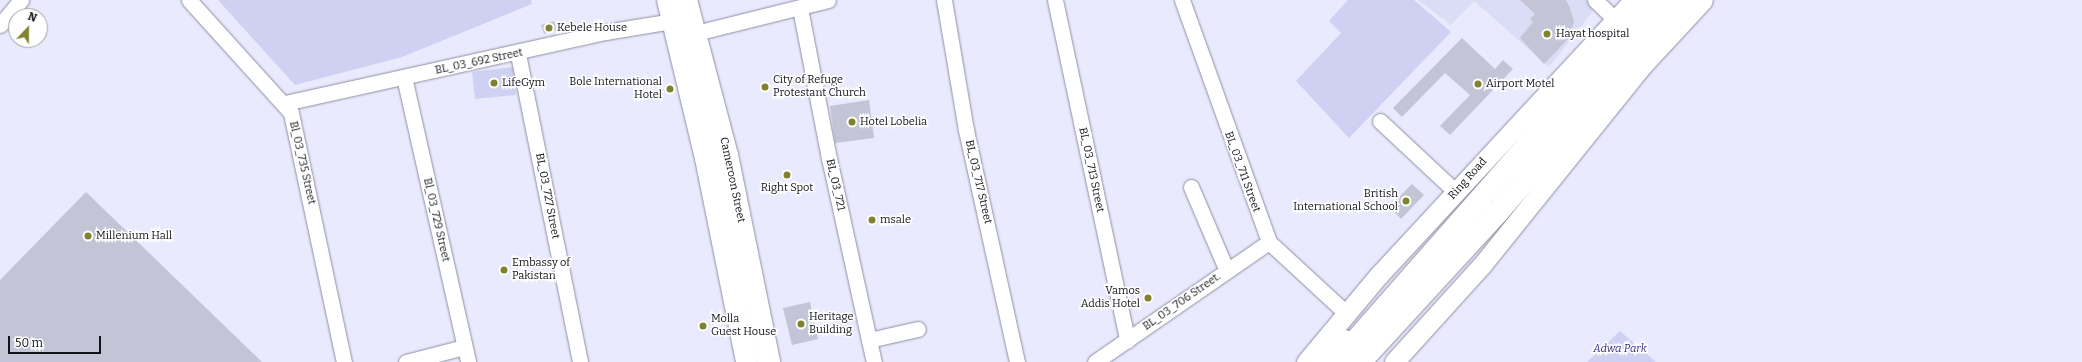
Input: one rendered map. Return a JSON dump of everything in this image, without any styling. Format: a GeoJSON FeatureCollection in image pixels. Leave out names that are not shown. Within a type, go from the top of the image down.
{"type":"FeatureCollection","features":[{"type":"Feature","properties":{"kind":"main road","name":"Cameroon Street"},"geometry":{"type":"LineString","coordinates":[[686,0],[696,33],[717,157],[747,362]]}},
{"type":"Feature","properties":{"kind":"main road","name":"Ring Road"},"geometry":{"type":"LineString","coordinates":[[1337,362],[1655,0]]}},
{"type":"Feature","properties":{"kind":"main road"},"geometry":{"type":"LineString","coordinates":[[1360,362],[1406,313],[1681,0]]}},
{"type":"Feature","properties":{"kind":"main road","name":"Cameroon Street"},"geometry":{"type":"LineString","coordinates":[[670,10],[717,157],[769,362]]}},
{"type":"Feature","properties":{"kind":"main road"},"geometry":{"type":"LineString","coordinates":[[1377,362],[1406,313]]}},
{"type":"Feature","properties":{"kind":"main road"},"geometry":{"type":"LineString","coordinates":[[1318,362],[1376,318]]}},
{"type":"Feature","properties":{"kind":"street"},"geometry":{"type":"LineString","coordinates":[[0,26],[20,0]]}},
{"type":"Feature","properties":{"kind":"street","name":"Bl_03_735 Street"},"geometry":{"type":"LineString","coordinates":[[189,0],[285,103],[291,113],[299,143],[344,362]]}},
{"type":"Feature","properties":{"kind":"street","name":"BL_03_717 Street"},"geometry":{"type":"LineString","coordinates":[[944,0],[966,130],[1017,362]]}},
{"type":"Feature","properties":{"kind":"street","name":"BL_03_713 Street"},"geometry":{"type":"LineString","coordinates":[[1055,0],[1127,340]]}},
{"type":"Feature","properties":{"kind":"street","name":"BL_03_711 Street"},"geometry":{"type":"LineString","coordinates":[[1182,0],[1269,242],[1347,314]]}},
{"type":"Feature","properties":{"kind":"street"},"geometry":{"type":"LineString","coordinates":[[1595,0],[1617,20]]}},
{"type":"Feature","properties":{"kind":"street","name":"Ring Road"},"geometry":{"type":"LineString","coordinates":[[1306,362],[1456,192],[1634,0]]}},
{"type":"Feature","properties":{"kind":"street"},"geometry":{"type":"LineString","coordinates":[[1394,362],[1482,265],[1641,67],[1703,0]]}},
{"type":"Feature","properties":{"kind":"street"},"geometry":{"type":"LineString","coordinates":[[696,33],[800,8],[819,1]]}},
{"type":"Feature","properties":{"kind":"street","name":"BL_03_721"},"geometry":{"type":"LineString","coordinates":[[800,8],[829,158],[874,362]]}},
{"type":"Feature","properties":{"kind":"street","name":"BL_03_692 Street"},"geometry":{"type":"LineString","coordinates":[[285,103],[518,54],[605,32],[670,10]]}},
{"type":"Feature","properties":{"kind":"street","name":"BL_03_727 Street"},"geometry":{"type":"LineString","coordinates":[[518,54],[580,362]]}},
{"type":"Feature","properties":{"kind":"street","name":"Bl_03_729 Street"},"geometry":{"type":"LineString","coordinates":[[404,77],[468,362]]}},
{"type":"Feature","properties":{"kind":"street"},"geometry":{"type":"LineString","coordinates":[[1380,121],[1456,192]]}},
{"type":"Feature","properties":{"kind":"street"},"geometry":{"type":"LineString","coordinates":[[1191,186],[1227,271]]}},
{"type":"Feature","properties":{"kind":"street","name":"BL_03_706 Street."},"geometry":{"type":"LineString","coordinates":[[1095,362],[1269,242]]}},
{"type":"Feature","properties":{"kind":"street"},"geometry":{"type":"LineString","coordinates":[[869,340],[918,329]]}},
{"type":"Feature","properties":{"kind":"street"},"geometry":{"type":"LineString","coordinates":[[406,362],[464,347]]}},
{"type":"Feature","properties":{"kind":"shaded area"},"geometry":{"type":"Polygon","coordinates":[[[1418,0],[1588,0],[1593,11],[1549,67],[1474,1],[1451,25],[1418,0]]]}},
{"type":"Feature","properties":{"kind":"green space"},"geometry":{"type":"Polygon","coordinates":[[[218,0],[531,0],[532,4],[402,57],[295,85],[218,0]]]}},
{"type":"Feature","properties":{"kind":"green space"},"geometry":{"type":"Polygon","coordinates":[[[1348,0],[1414,0],[1451,32],[1349,138],[1296,81],[1341,33],[1329,21],[1348,0]]]}},
{"type":"Feature","properties":{"kind":"green space","name":"LifeGym"},"geometry":{"type":"Polygon","coordinates":[[[513,67],[516,95],[475,99],[472,72],[513,67]]]}},
{"type":"Feature","properties":{"kind":"green space","name":"Adwa Park"},"geometry":{"type":"Polygon","coordinates":[[[1620,331],[1656,362],[1587,362],[1620,331]]]}},
{"type":"Feature","properties":{"kind":"building","name":"Hayat hospital"},"geometry":{"type":"Polygon","coordinates":[[[1520,0],[1566,0],[1570,8],[1574,21],[1570,37],[1544,64],[1520,38],[1533,22],[1530,19],[1535,14],[1520,0]]]}},
{"type":"Feature","properties":{"kind":"building","name":"Kebele House"},"geometry":{"type":"Polygon","coordinates":[[[554,21],[557,30],[544,34],[541,25],[554,21]]]}},
{"type":"Feature","properties":{"kind":"building","name":"Airport Motel"},"geometry":{"type":"Polygon","coordinates":[[[1462,38],[1495,69],[1503,60],[1513,69],[1450,135],[1440,126],[1470,95],[1445,73],[1402,117],[1393,108],[1462,38]]]}},
{"type":"Feature","properties":{"kind":"building","name":"Hotel Lobelia"},"geometry":{"type":"Polygon","coordinates":[[[869,100],[874,138],[835,143],[830,106],[869,100]]]}},
{"type":"Feature","properties":{"kind":"building","name":"British International School"},"geometry":{"type":"Polygon","coordinates":[[[1412,184],[1424,195],[1401,219],[1389,207],[1412,184]]]}},
{"type":"Feature","properties":{"kind":"building","name":"Millenium Hall"},"geometry":{"type":"Polygon","coordinates":[[[86,192],[262,362],[0,362],[0,280],[86,192]]]}},
{"type":"Feature","properties":{"kind":"building","name":"Heritage Building"},"geometry":{"type":"Polygon","coordinates":[[[810,302],[818,339],[792,345],[783,308],[810,302]]]}},
{"type":"Feature","properties":{"kind":"place","name":"Kebele House"},"geometry":{"type":"Point","coordinates":[549,28]}},
{"type":"Feature","properties":{"kind":"place","name":"Hayat hospital"},"geometry":{"type":"Point","coordinates":[1547,34]}},
{"type":"Feature","properties":{"kind":"place","name":"LifeGym"},"geometry":{"type":"Point","coordinates":[494,83]}},
{"type":"Feature","properties":{"kind":"place","name":"Airport Motel"},"geometry":{"type":"Point","coordinates":[1478,84]}},
{"type":"Feature","properties":{"kind":"place","name":"City of Refuge Protestant Church"},"geometry":{"type":"Point","coordinates":[765,87]}},
{"type":"Feature","properties":{"kind":"place","name":"Bole International Hotel"},"geometry":{"type":"Point","coordinates":[670,89]}},
{"type":"Feature","properties":{"kind":"place","name":"Hotel Lobelia"},"geometry":{"type":"Point","coordinates":[852,122]}},
{"type":"Feature","properties":{"kind":"place","name":"Right Spot"},"geometry":{"type":"Point","coordinates":[787,175]}},
{"type":"Feature","properties":{"kind":"place","name":"British International School"},"geometry":{"type":"Point","coordinates":[1406,201]}},
{"type":"Feature","properties":{"kind":"place","name":"msale"},"geometry":{"type":"Point","coordinates":[872,220]}},
{"type":"Feature","properties":{"kind":"place","name":"Millenium Hall"},"geometry":{"type":"Point","coordinates":[88,236]}},
{"type":"Feature","properties":{"kind":"place","name":"Embassy of Pakistan"},"geometry":{"type":"Point","coordinates":[504,270]}},
{"type":"Feature","properties":{"kind":"place","name":"Vamos Addis Hotel"},"geometry":{"type":"Point","coordinates":[1148,298]}},
{"type":"Feature","properties":{"kind":"place","name":"Heritage Building"},"geometry":{"type":"Point","coordinates":[801,324]}},
{"type":"Feature","properties":{"kind":"place","name":"Molla Guest House"},"geometry":{"type":"Point","coordinates":[703,326]}}]}
